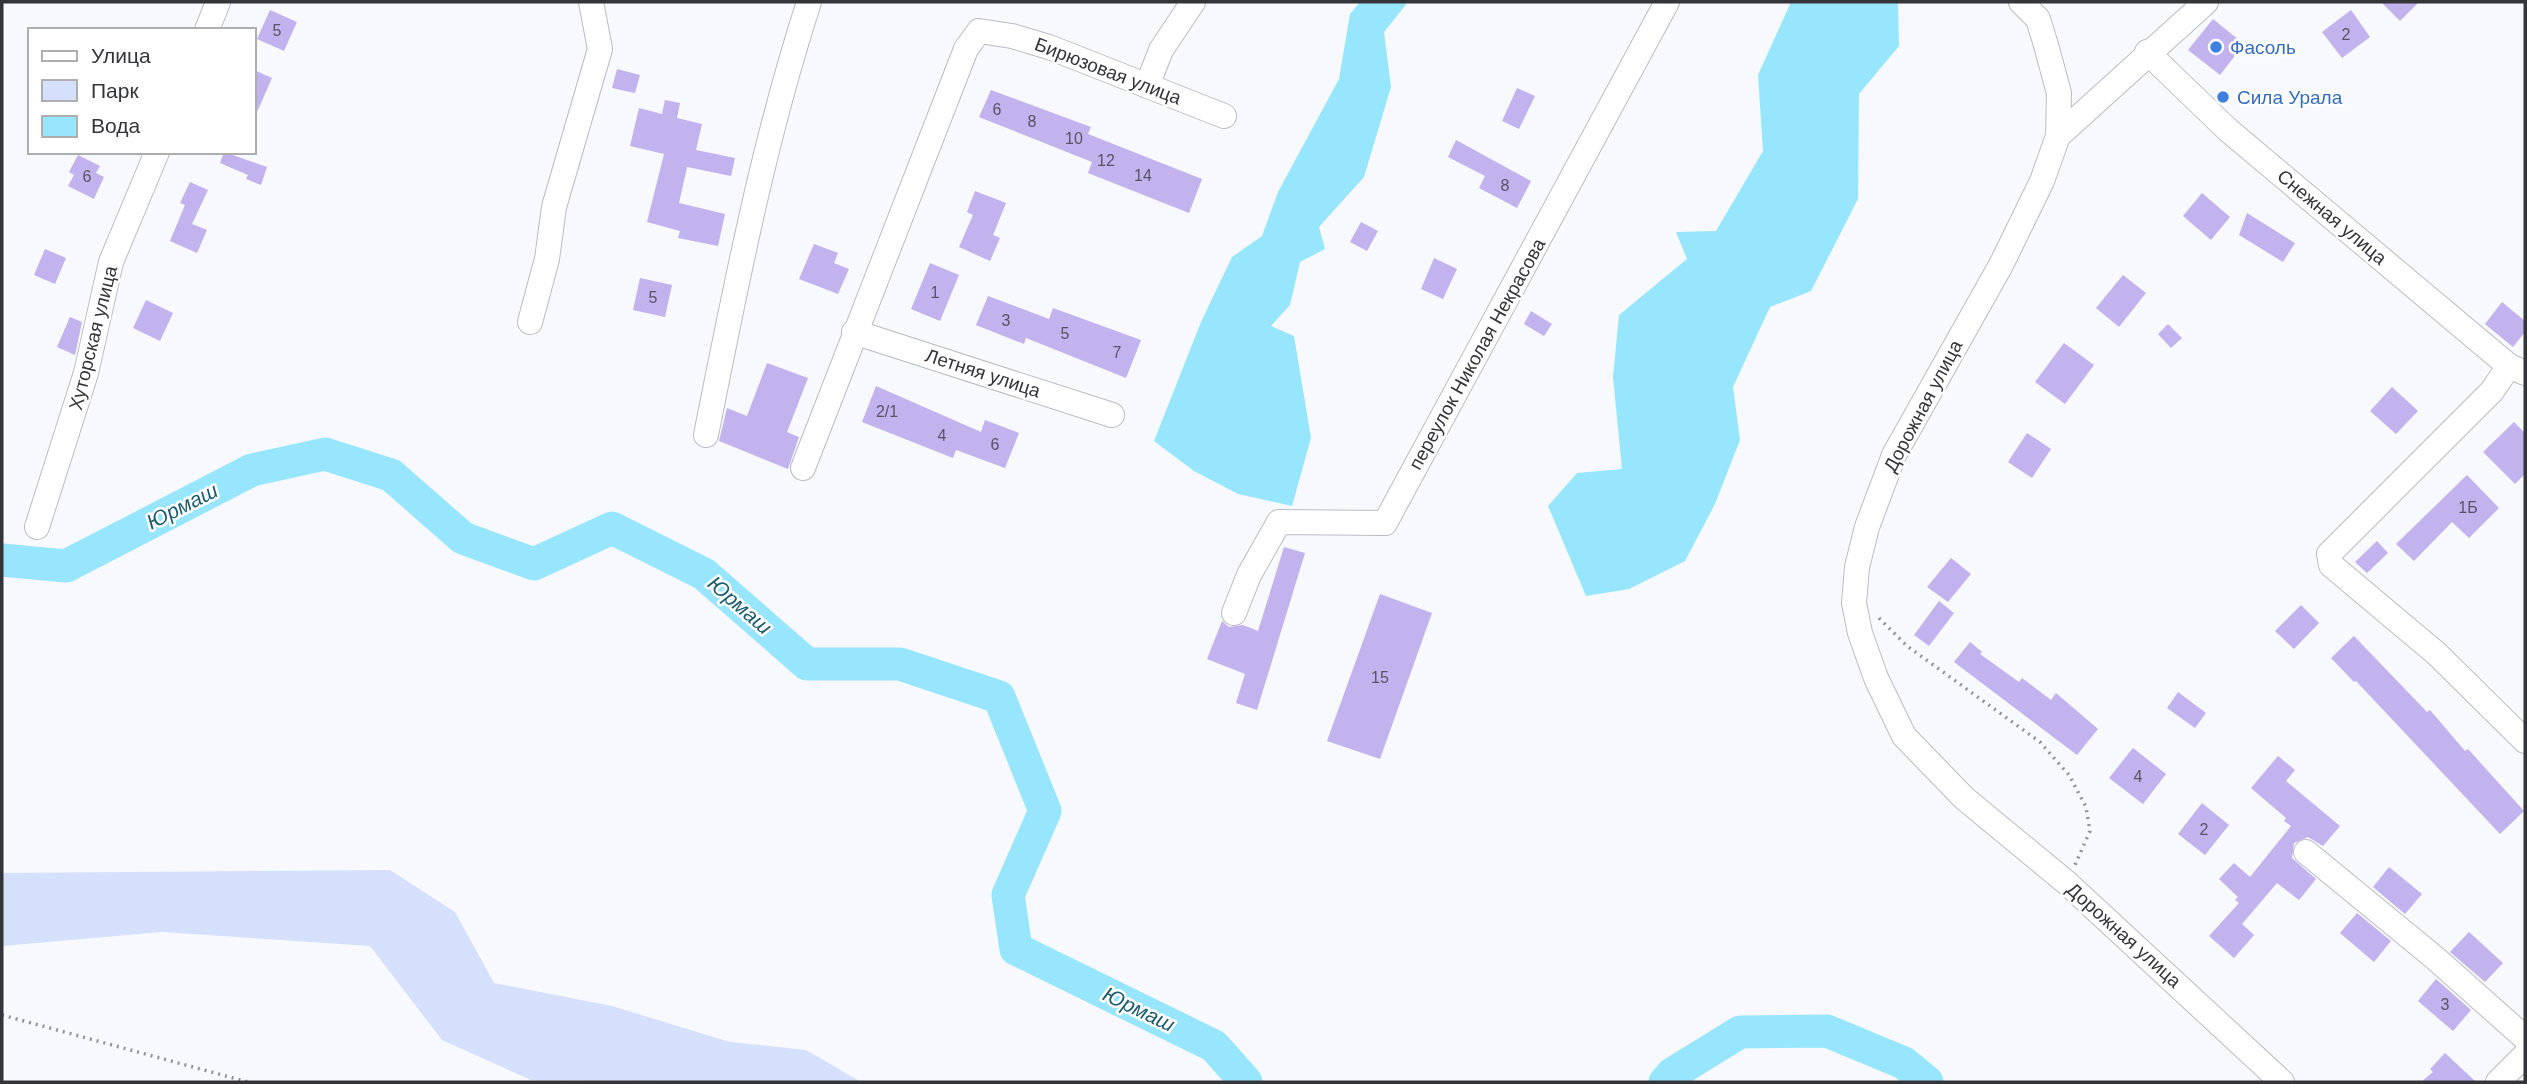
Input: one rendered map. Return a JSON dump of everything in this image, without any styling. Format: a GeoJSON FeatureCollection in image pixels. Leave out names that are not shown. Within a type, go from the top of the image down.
{"type":"FeatureCollection","features":[{"type":"Feature","properties":{"kind":"street"},"geometry":{"type":"LineString","coordinates":[[208,28],[218,2]]}},
{"type":"Feature","properties":{"kind":"street"},"geometry":{"type":"LineString","coordinates":[[530,322],[547,259],[554,207],[600,49],[592,2]]}},
{"type":"Feature","properties":{"kind":"street"},"geometry":{"type":"LineString","coordinates":[[706,435],[742,255],[775,116],[809,2]]}},
{"type":"Feature","properties":{"kind":"street"},"geometry":{"type":"LineString","coordinates":[[1147,86],[1161,50],[1193,2]]}},
{"type":"Feature","properties":{"kind":"street","name":"переулок Николая Некрасова"},"geometry":{"type":"LineString","coordinates":[[1234,613],[1249,575],[1279,522],[1385,523],[1667,2]]}},
{"type":"Feature","properties":{"kind":"street","name":"Дорожная улица"},"geometry":{"type":"LineString","coordinates":[[2021,2],[2038,19],[2059,93],[2057,136],[2042,181],[2001,265],[1894,455],[1867,527],[1854,603],[1860,633],[1876,678],[1904,736],[1964,798],[2067,883],[2282,1082]]}},
{"type":"Feature","properties":{"kind":"street"},"geometry":{"type":"LineString","coordinates":[[2057,136],[2147,52],[2206,2]]}},
{"type":"Feature","properties":{"kind":"street","name":"Бирюзовая улица"},"geometry":{"type":"LineString","coordinates":[[854,332],[966,48],[979,31],[1049,47],[1224,116]]}},
{"type":"Feature","properties":{"kind":"street","name":"Снежная улица"},"geometry":{"type":"LineString","coordinates":[[2147,52],[2228,130],[2517,369]]}},
{"type":"Feature","properties":{"kind":"street","name":"Хуторская улица"},"geometry":{"type":"LineString","coordinates":[[37,527],[86,373],[111,262],[156,154]]}},
{"type":"Feature","properties":{"kind":"street"},"geometry":{"type":"LineString","coordinates":[[803,468],[854,332]]}},
{"type":"Feature","properties":{"kind":"street","name":"Летняя улица"},"geometry":{"type":"LineString","coordinates":[[854,332],[1112,415]]}},
{"type":"Feature","properties":{"kind":"street"},"geometry":{"type":"LineString","coordinates":[[2517,369],[2329,554],[2331,565],[2437,654],[2525,741]]}},
{"type":"Feature","properties":{"kind":"street"},"geometry":{"type":"LineString","coordinates":[[2306,852],[2435,958],[2525,1038]]}},
{"type":"Feature","properties":{"kind":"street"},"geometry":{"type":"LineString","coordinates":[[2498,1082],[2525,1055]]}},
{"type":"Feature","properties":{"kind":"path"},"geometry":{"type":"LineString","coordinates":[[1856,588],[1907,646],[2040,742],[2069,775],[2086,807],[2090,831],[2067,883]]}},
{"type":"Feature","properties":{"kind":"path"},"geometry":{"type":"LineString","coordinates":[[2,1015],[248,1082]]}},
{"type":"Feature","properties":{"kind":"green space"},"geometry":{"type":"Polygon","coordinates":[[[390,870],[455,912],[494,983],[612,1006],[730,1042],[806,1050],[861,1082],[531,1080],[442,1040],[370,946],[162,932],[2,946],[2,873],[390,870]]]}},
{"type":"Feature","properties":{"kind":"water"},"geometry":{"type":"Polygon","coordinates":[[[1360,2],[1408,2],[1384,32],[1391,87],[1364,177],[1319,227],[1325,249],[1300,262],[1290,305],[1271,326],[1294,336],[1311,438],[1292,506],[1238,494],[1194,471],[1154,441],[1201,322],[1232,257],[1262,236],[1278,192],[1339,79],[1350,14],[1360,2]]]}},
{"type":"Feature","properties":{"kind":"water"},"geometry":{"type":"Polygon","coordinates":[[[1791,2],[1898,2],[1899,46],[1859,94],[1858,199],[1811,291],[1770,307],[1733,387],[1740,440],[1715,504],[1685,561],[1629,589],[1586,596],[1548,506],[1577,473],[1622,469],[1613,377],[1619,315],[1687,259],[1676,232],[1716,231],[1763,151],[1758,75],[1791,2]]]}},
{"type":"Feature","properties":{"kind":"building"},"geometry":{"type":"Polygon","coordinates":[[[2381,2],[2419,2],[2400,21],[2381,2]]]}},
{"type":"Feature","properties":{"kind":"building"},"geometry":{"type":"Polygon","coordinates":[[[270,10],[297,22],[284,51],[257,39],[270,10]]]}},
{"type":"Feature","properties":{"kind":"building"},"geometry":{"type":"Polygon","coordinates":[[[2351,10],[2370,37],[2342,58],[2322,32],[2351,10]]]}},
{"type":"Feature","properties":{"kind":"building","name":"Фасоль"},"geometry":{"type":"Polygon","coordinates":[[[2213,19],[2244,44],[2220,75],[2188,50],[2213,19]]]}},
{"type":"Feature","properties":{"kind":"building"},"geometry":{"type":"Polygon","coordinates":[[[617,69],[640,75],[635,93],[612,88],[617,69]]]}},
{"type":"Feature","properties":{"kind":"building"},"geometry":{"type":"Polygon","coordinates":[[[256,71],[272,78],[256,114],[256,71]]]}},
{"type":"Feature","properties":{"kind":"building"},"geometry":{"type":"Polygon","coordinates":[[[1517,88],[1535,96],[1519,129],[1502,121],[1517,88]]]}},
{"type":"Feature","properties":{"kind":"building"},"geometry":{"type":"Polygon","coordinates":[[[991,90],[1091,127],[1088,134],[1202,179],[1189,213],[1088,173],[1092,162],[979,117],[991,90]]]}},
{"type":"Feature","properties":{"kind":"building"},"geometry":{"type":"Polygon","coordinates":[[[665,100],[680,103],[677,118],[702,124],[696,150],[735,158],[731,176],[687,167],[679,203],[725,214],[718,246],[678,238],[680,231],[647,222],[664,154],[630,146],[639,108],[662,114],[665,100]]]}},
{"type":"Feature","properties":{"kind":"building"},"geometry":{"type":"Polygon","coordinates":[[[1456,140],[1531,181],[1517,208],[1479,188],[1485,176],[1448,157],[1456,140]]]}},
{"type":"Feature","properties":{"kind":"building"},"geometry":{"type":"Polygon","coordinates":[[[223,154],[230,154],[267,167],[261,185],[246,179],[248,175],[220,163],[223,154]]]}},
{"type":"Feature","properties":{"kind":"building"},"geometry":{"type":"Polygon","coordinates":[[[78,155],[100,166],[96,173],[104,177],[94,199],[68,186],[74,175],[69,172],[78,155]]]}},
{"type":"Feature","properties":{"kind":"building"},"geometry":{"type":"Polygon","coordinates":[[[190,182],[208,190],[192,224],[207,230],[197,253],[170,241],[185,205],[180,203],[190,182]]]}},
{"type":"Feature","properties":{"kind":"building"},"geometry":{"type":"Polygon","coordinates":[[[975,191],[1006,203],[993,235],[1000,238],[990,261],[959,247],[973,215],[967,212],[975,191]]]}},
{"type":"Feature","properties":{"kind":"building"},"geometry":{"type":"Polygon","coordinates":[[[2202,193],[2230,217],[2211,240],[2183,216],[2202,193]]]}},
{"type":"Feature","properties":{"kind":"building"},"geometry":{"type":"Polygon","coordinates":[[[2247,213],[2295,243],[2283,262],[2239,235],[2247,213]]]}},
{"type":"Feature","properties":{"kind":"building"},"geometry":{"type":"Polygon","coordinates":[[[1361,222],[1378,231],[1367,251],[1350,242],[1361,222]]]}},
{"type":"Feature","properties":{"kind":"building"},"geometry":{"type":"Polygon","coordinates":[[[814,244],[838,253],[834,263],[849,269],[838,294],[799,279],[814,244]]]}},
{"type":"Feature","properties":{"kind":"building"},"geometry":{"type":"Polygon","coordinates":[[[45,249],[66,258],[55,284],[34,275],[45,249]]]}},
{"type":"Feature","properties":{"kind":"building"},"geometry":{"type":"Polygon","coordinates":[[[1434,258],[1457,269],[1443,299],[1421,289],[1434,258]]]}},
{"type":"Feature","properties":{"kind":"building"},"geometry":{"type":"Polygon","coordinates":[[[930,263],[959,275],[940,321],[911,309],[930,263]]]}},
{"type":"Feature","properties":{"kind":"building"},"geometry":{"type":"Polygon","coordinates":[[[2123,275],[2146,293],[2119,327],[2096,308],[2123,275]]]}},
{"type":"Feature","properties":{"kind":"building"},"geometry":{"type":"Polygon","coordinates":[[[640,278],[672,285],[665,317],[633,310],[640,278]]]}},
{"type":"Feature","properties":{"kind":"building"},"geometry":{"type":"Polygon","coordinates":[[[988,296],[1049,319],[1053,308],[1141,340],[1126,378],[1026,338],[1024,344],[976,325],[988,296]]]}},
{"type":"Feature","properties":{"kind":"building"},"geometry":{"type":"Polygon","coordinates":[[[146,300],[173,313],[160,341],[133,328],[146,300]]]}},
{"type":"Feature","properties":{"kind":"building"},"geometry":{"type":"Polygon","coordinates":[[[2502,302],[2525,321],[2525,332],[2513,347],[2485,324],[2502,302]]]}},
{"type":"Feature","properties":{"kind":"building"},"geometry":{"type":"Polygon","coordinates":[[[1531,311],[1552,324],[1544,336],[1524,324],[1531,311]]]}},
{"type":"Feature","properties":{"kind":"building"},"geometry":{"type":"Polygon","coordinates":[[[70,317],[82,322],[75,355],[57,347],[70,317]]]}},
{"type":"Feature","properties":{"kind":"building"},"geometry":{"type":"Polygon","coordinates":[[[2168,324],[2182,338],[2171,348],[2158,334],[2168,324]]]}},
{"type":"Feature","properties":{"kind":"building"},"geometry":{"type":"Polygon","coordinates":[[[2064,343],[2094,365],[2065,404],[2035,382],[2064,343]]]}},
{"type":"Feature","properties":{"kind":"building"},"geometry":{"type":"Polygon","coordinates":[[[767,363],[808,378],[787,432],[799,437],[788,469],[719,441],[727,408],[747,416],[767,363]]]}},
{"type":"Feature","properties":{"kind":"building"},"geometry":{"type":"Polygon","coordinates":[[[876,386],[981,432],[985,420],[1019,433],[1005,468],[956,450],[953,458],[862,422],[876,386]]]}},
{"type":"Feature","properties":{"kind":"building"},"geometry":{"type":"Polygon","coordinates":[[[2392,387],[2418,411],[2396,434],[2370,411],[2392,387]]]}},
{"type":"Feature","properties":{"kind":"building"},"geometry":{"type":"Polygon","coordinates":[[[2514,422],[2525,433],[2525,474],[2515,484],[2483,452],[2514,422]]]}},
{"type":"Feature","properties":{"kind":"building"},"geometry":{"type":"Polygon","coordinates":[[[2027,433],[2051,449],[2032,478],[2008,462],[2027,433]]]}},
{"type":"Feature","properties":{"kind":"building"},"geometry":{"type":"Polygon","coordinates":[[[2467,475],[2499,508],[2469,538],[2452,522],[2414,561],[2396,544],[2467,475]]]}},
{"type":"Feature","properties":{"kind":"building"},"geometry":{"type":"Polygon","coordinates":[[[2377,541],[2388,553],[2367,573],[2355,562],[2377,541]]]}},
{"type":"Feature","properties":{"kind":"building"},"geometry":{"type":"Polygon","coordinates":[[[1284,547],[1305,553],[1257,710],[1236,703],[1245,674],[1207,659],[1222,621],[1229,627],[1243,625],[1258,631],[1284,547]]]}},
{"type":"Feature","properties":{"kind":"building"},"geometry":{"type":"Polygon","coordinates":[[[1951,558],[1971,574],[1948,602],[1927,587],[1951,558]]]}},
{"type":"Feature","properties":{"kind":"building"},"geometry":{"type":"Polygon","coordinates":[[[1380,594],[1432,613],[1380,759],[1327,741],[1380,594]]]}},
{"type":"Feature","properties":{"kind":"building"},"geometry":{"type":"Polygon","coordinates":[[[1939,601],[1954,613],[1929,646],[1914,635],[1939,601]]]}},
{"type":"Feature","properties":{"kind":"building"},"geometry":{"type":"Polygon","coordinates":[[[2301,605],[2319,623],[2294,649],[2275,631],[2301,605]]]}},
{"type":"Feature","properties":{"kind":"building"},"geometry":{"type":"Polygon","coordinates":[[[2354,636],[2427,712],[2430,710],[2465,751],[2468,749],[2524,811],[2500,834],[2356,681],[2331,658],[2354,636]]]}},
{"type":"Feature","properties":{"kind":"building"},"geometry":{"type":"Polygon","coordinates":[[[1970,642],[1982,652],[1980,654],[2019,682],[2022,678],[2051,700],[2056,693],[2098,729],[2077,755],[1954,662],[1970,642]]]}},
{"type":"Feature","properties":{"kind":"building"},"geometry":{"type":"Polygon","coordinates":[[[2178,692],[2206,713],[2195,728],[2167,708],[2178,692]]]}},
{"type":"Feature","properties":{"kind":"building"},"geometry":{"type":"Polygon","coordinates":[[[2133,748],[2166,774],[2143,804],[2109,778],[2133,748]]]}},
{"type":"Feature","properties":{"kind":"building"},"geometry":{"type":"Polygon","coordinates":[[[2278,756],[2295,770],[2286,781],[2340,826],[2323,846],[2308,837],[2294,843],[2292,858],[2316,879],[2299,900],[2277,883],[2242,924],[2254,935],[2234,958],[2209,936],[2239,903],[2235,900],[2238,897],[2219,879],[2234,863],[2250,877],[2291,826],[2284,821],[2286,818],[2251,788],[2278,756]]]}},
{"type":"Feature","properties":{"kind":"building"},"geometry":{"type":"Polygon","coordinates":[[[2202,803],[2229,825],[2205,855],[2178,834],[2202,803]]]}},
{"type":"Feature","properties":{"kind":"building"},"geometry":{"type":"Polygon","coordinates":[[[2389,867],[2422,894],[2405,914],[2373,887],[2389,867]]]}},
{"type":"Feature","properties":{"kind":"building"},"geometry":{"type":"Polygon","coordinates":[[[2357,913],[2391,941],[2374,962],[2340,933],[2357,913]]]}},
{"type":"Feature","properties":{"kind":"building"},"geometry":{"type":"Polygon","coordinates":[[[2469,932],[2503,963],[2485,982],[2450,952],[2469,932]]]}},
{"type":"Feature","properties":{"kind":"building"},"geometry":{"type":"Polygon","coordinates":[[[2436,979],[2471,1010],[2453,1031],[2418,1001],[2436,979]]]}},
{"type":"Feature","properties":{"kind":"building"},"geometry":{"type":"Polygon","coordinates":[[[2445,1053],[2476,1082],[2421,1082],[2433,1072],[2430,1069],[2445,1053]]]}},
{"type":"Feature","properties":{"kind":"waterway","name":"Юрмаш"},"geometry":{"type":"LineString","coordinates":[[2,560],[66,566],[252,470],[325,454],[391,475],[463,538],[534,564],[612,528],[704,574],[807,664],[900,664],[999,697],[1045,811],[1008,895],[1016,949],[1214,1046],[1246,1082]]}},
{"type":"Feature","properties":{"kind":"waterway","name":"Юрмаш"},"geometry":{"type":"LineString","coordinates":[[1665,1082],[1672,1074],[1740,1032],[1827,1031],[1904,1063],[1927,1082]]}},
{"type":"Feature","properties":{"kind":"place","name":"Фасоль"},"geometry":{"type":"Point","coordinates":[2216,47]}},
{"type":"Feature","properties":{"kind":"place","name":"Сила Урала"},"geometry":{"type":"Point","coordinates":[2223,97]}}]}
